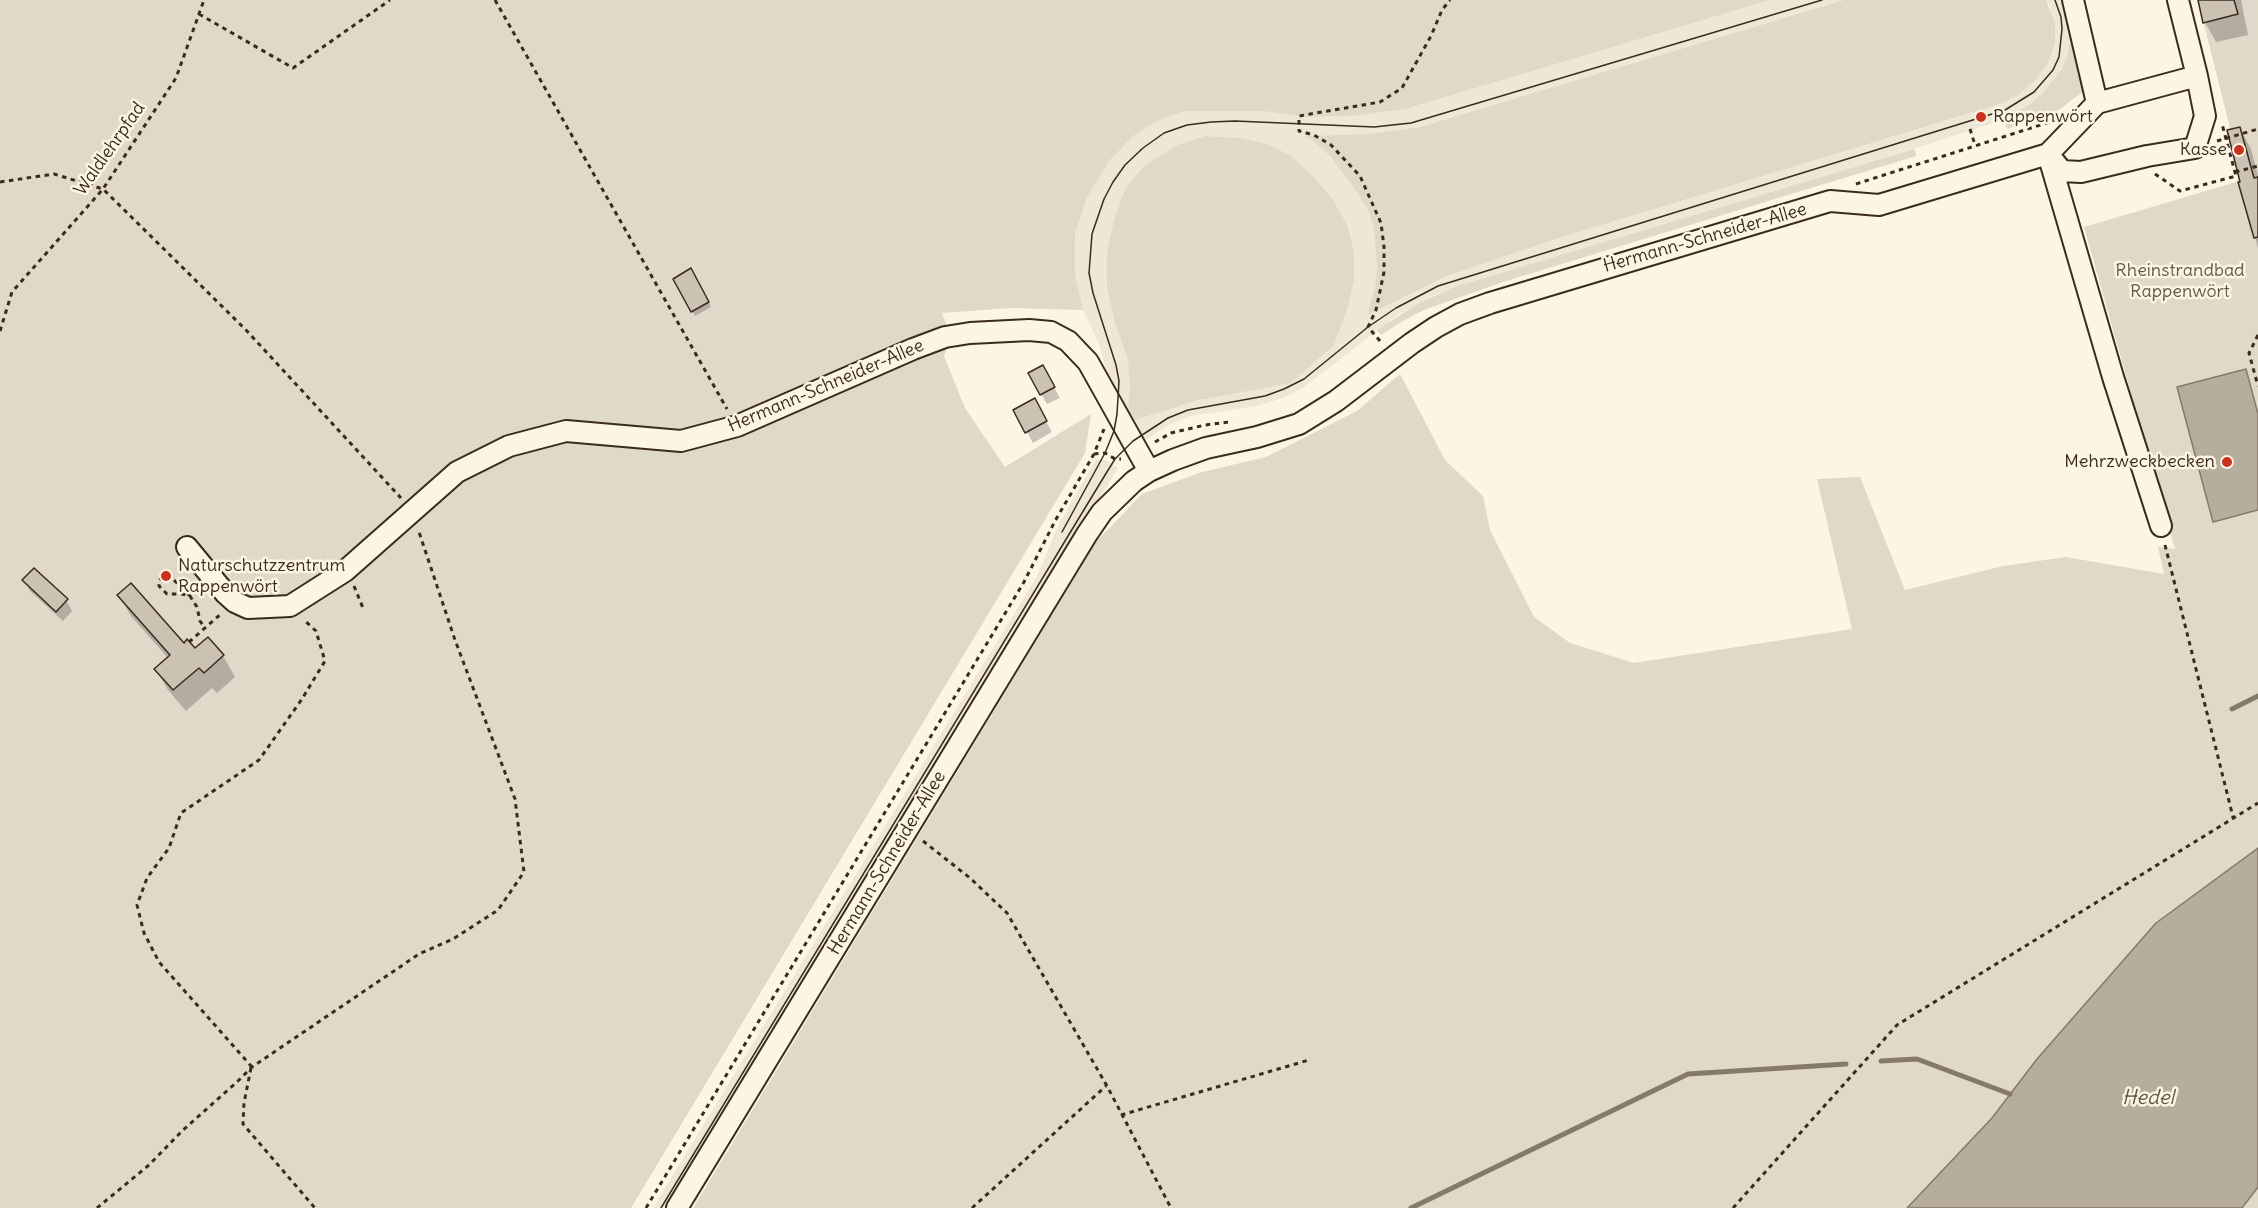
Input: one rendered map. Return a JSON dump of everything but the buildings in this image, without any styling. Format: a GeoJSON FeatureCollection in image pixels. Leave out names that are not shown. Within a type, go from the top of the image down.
{"type":"FeatureCollection","features":[{"type":"Feature","properties":{"kind":"street"},"geometry":{"type":"LineString","coordinates":[[2073,0],[2097,103],[2197,76]]}},
{"type":"Feature","properties":{"kind":"street"},"geometry":{"type":"LineString","coordinates":[[2048,154],[2062,171],[2081,172],[2147,156],[2195,148],[2205,116],[2178,0]]}},
{"type":"Feature","properties":{"kind":"street","name":"Hermann-Schneider-Allee"},"geometry":{"type":"LineString","coordinates":[[678,1208],[1087,534],[1120,492],[1149,471],[1173,459],[1299,424],[1336,401],[1412,343],[1460,314],[1830,201],[1879,205],[2048,154],[2097,103]]}},
{"type":"Feature","properties":{"kind":"street"},"geometry":{"type":"LineString","coordinates":[[2048,154],[2113,377],[2161,526]]}},
{"type":"Feature","properties":{"kind":"street"},"geometry":{"type":"LineString","coordinates":[[1460,314],[1479,323]]}},
{"type":"Feature","properties":{"kind":"street","name":"Hermann-Schneider-Allee"},"geometry":{"type":"LineString","coordinates":[[235,602],[248,608],[290,606],[345,571],[457,472],[509,446],[566,431],[681,441],[737,426],[819,388],[945,337],[970,333],[1029,330],[1051,332],[1068,341],[1088,362],[1149,471]]}},
{"type":"Feature","properties":{"kind":"street"},"geometry":{"type":"LineString","coordinates":[[187,547],[235,602]]}},
{"type":"Feature","properties":{"kind":"path","name":"Waldlehrpfad"},"geometry":{"type":"LineString","coordinates":[[0,331],[12,292],[103,189],[176,78],[204,0]]}},
{"type":"Feature","properties":{"kind":"path"},"geometry":{"type":"LineString","coordinates":[[199,14],[293,68],[390,0]]}},
{"type":"Feature","properties":{"kind":"path"},"geometry":{"type":"LineString","coordinates":[[495,0],[737,426]]}},
{"type":"Feature","properties":{"kind":"path"},"geometry":{"type":"LineString","coordinates":[[1380,341],[1368,327],[1379,300],[1384,272],[1381,223],[1360,176],[1331,145],[1314,135],[1299,131],[1299,116],[1380,102],[1402,88],[1431,36],[1442,10],[1450,0]]}},
{"type":"Feature","properties":{"kind":"path"},"geometry":{"type":"LineString","coordinates":[[1855,184],[2059,118]]}},
{"type":"Feature","properties":{"kind":"path"},"geometry":{"type":"LineString","coordinates":[[2147,156],[2152,172],[2180,192],[2236,176],[2224,128]]}},
{"type":"Feature","properties":{"kind":"path"},"geometry":{"type":"LineString","coordinates":[[1970,129],[1975,145]]}},
{"type":"Feature","properties":{"kind":"path"},"geometry":{"type":"LineString","coordinates":[[2217,141],[2258,129]]}},
{"type":"Feature","properties":{"kind":"path"},"geometry":{"type":"LineString","coordinates":[[2235,172],[2258,166]]}},
{"type":"Feature","properties":{"kind":"path"},"geometry":{"type":"LineString","coordinates":[[0,182],[54,174],[103,189],[246,330],[412,510],[455,640],[515,799],[524,872],[498,910],[453,939],[419,954],[252,1067],[183,1130],[149,1165],[97,1208]]}},
{"type":"Feature","properties":{"kind":"path"},"geometry":{"type":"LineString","coordinates":[[2258,335],[2249,353],[2258,386]]}},
{"type":"Feature","properties":{"kind":"path"},"geometry":{"type":"LineString","coordinates":[[646,1208],[1024,582],[1055,521],[1094,454]]}},
{"type":"Feature","properties":{"kind":"path"},"geometry":{"type":"LineString","coordinates":[[2161,526],[2233,817]]}},
{"type":"Feature","properties":{"kind":"path"},"geometry":{"type":"LineString","coordinates":[[190,596],[167,594],[159,586],[159,580],[166,575],[171,577],[190,596],[205,628]]}},
{"type":"Feature","properties":{"kind":"path"},"geometry":{"type":"LineString","coordinates":[[189,642],[235,602]]}},
{"type":"Feature","properties":{"kind":"path"},"geometry":{"type":"LineString","coordinates":[[252,1067],[159,962],[144,933],[137,905],[147,878],[169,848],[181,813],[259,760],[302,699],[325,661],[316,631],[290,606]]}},
{"type":"Feature","properties":{"kind":"path"},"geometry":{"type":"LineString","coordinates":[[1733,1208],[1897,1025],[2258,802]]}},
{"type":"Feature","properties":{"kind":"path"},"geometry":{"type":"LineString","coordinates":[[908,828],[970,878],[1007,914],[1107,1086],[1171,1208]]}},
{"type":"Feature","properties":{"kind":"path"},"geometry":{"type":"LineString","coordinates":[[1121,1115],[1309,1060]]}},
{"type":"Feature","properties":{"kind":"path"},"geometry":{"type":"LineString","coordinates":[[252,1067],[244,1103],[243,1124],[315,1208]]}},
{"type":"Feature","properties":{"kind":"path"},"geometry":{"type":"LineString","coordinates":[[972,1208],[1107,1086]]}},
{"type":"Feature","properties":{"kind":"shaded area"},"geometry":{"type":"Polygon","coordinates":[[[1770,0],[1844,0],[1420,127],[1368,134],[1308,136],[1330,156],[1352,185],[1367,208],[1374,228],[1377,268],[1375,288],[1368,314],[1447,276],[1559,238],[2003,103],[2018,95],[2035,81],[2048,63],[2055,43],[2050,5],[2046,0],[2062,0],[2070,38],[2068,53],[2062,69],[2043,93],[2030,104],[1994,123],[1864,165],[1454,287],[1399,314],[1301,389],[1283,398],[1257,406],[1191,416],[1171,424],[1140,443],[1113,394],[1099,344],[1083,310],[1075,274],[1075,234],[1087,197],[1110,160],[1132,137],[1157,121],[1184,111],[1263,111],[1306,117],[1351,116],[1405,109],[1770,0]],[[1205,136],[1177,145],[1125,189],[1114,220],[1107,252],[1107,287],[1114,320],[1128,360],[1130,387],[1128,409],[1135,420],[1199,400],[1334,345],[1347,310],[1354,281],[1347,224],[1333,200],[1316,179],[1240,138],[1205,136]]]}},
{"type":"Feature","properties":{"kind":"shaded area"},"geometry":{"type":"Polygon","coordinates":[[[1096,459],[1105,460],[1118,468],[670,1208],[653,1208],[1037,576],[1059,524],[1096,459]]]}},
{"type":"Feature","properties":{"kind":"green space"},"geometry":{"type":"Polygon","coordinates":[[[0,0],[1770,0],[1405,109],[1351,116],[1306,117],[1263,111],[1184,111],[1157,121],[1132,137],[1110,160],[1087,197],[1075,234],[1075,274],[1083,310],[1011,308],[942,313],[951,337],[944,356],[965,408],[1005,467],[1091,414],[1085,453],[631,1208],[0,1208],[0,0]]]}},
{"type":"Feature","properties":{"kind":"green space"},"geometry":{"type":"Polygon","coordinates":[[[1844,0],[2046,0],[2055,23],[2055,43],[2048,63],[2035,81],[2018,95],[2003,103],[1559,238],[1447,276],[1367,315],[1375,288],[1377,268],[1374,228],[1367,208],[1352,185],[1330,156],[1307,136],[1368,134],[1420,127],[1844,0]]]}},
{"type":"Feature","properties":{"kind":"green space"},"geometry":{"type":"Polygon","coordinates":[[[2062,0],[2068,0],[2087,84],[2081,93],[2056,112],[2007,129],[2003,119],[2030,104],[2043,93],[2062,69],[2068,53],[2070,38],[2062,0]]]}},
{"type":"Feature","properties":{"kind":"green space","name":"Rheinstrandbad Rappenwört"},"geometry":{"type":"Polygon","coordinates":[[[2198,0],[2258,0],[2258,848],[2156,923],[2037,1059],[1992,1118],[1907,1208],[693,1208],[1097,541],[1142,494],[1202,472],[1266,457],[1357,411],[1400,374],[1445,460],[1483,496],[1490,530],[1534,617],[1570,643],[1634,663],[1852,629],[1817,479],[1860,477],[1905,590],[2003,566],[2066,557],[2164,574],[2158,547],[2175,549],[2084,227],[2243,180],[2198,0]]]}},
{"type":"Feature","properties":{"kind":"green space"},"geometry":{"type":"Polygon","coordinates":[[[1205,136],[1240,138],[1267,144],[1291,156],[1316,179],[1333,200],[1347,224],[1354,252],[1354,281],[1347,310],[1334,345],[1291,383],[1199,400],[1135,420],[1128,409],[1130,387],[1128,360],[1114,320],[1107,287],[1107,252],[1114,220],[1125,189],[1144,166],[1177,145],[1205,136]]]}},
{"type":"Feature","properties":{"kind":"green space"},"geometry":{"type":"Polygon","coordinates":[[[1915,149],[1916,156],[1503,282],[1424,310],[1381,335],[1377,330],[1417,304],[1454,287],[1915,149]]]}},
{"type":"Feature","properties":{"kind":"green space"},"geometry":{"type":"Polygon","coordinates":[[[2258,1187],[2258,1208],[2242,1208],[2258,1187]]]}},
{"type":"Feature","properties":{"kind":"water","name":"Mehrzweckbecken"},"geometry":{"type":"Polygon","coordinates":[[[2246,369],[2258,414],[2258,510],[2213,522],[2177,387],[2246,369]]]}},
{"type":"Feature","properties":{"kind":"water","name":"Hedel"},"geometry":{"type":"Polygon","coordinates":[[[2258,848],[2258,1187],[2242,1208],[1907,1208],[1992,1118],[2037,1059],[2156,923],[2258,848]]]}},
{"type":"Feature","properties":{"kind":"waterway"},"geometry":{"type":"LineString","coordinates":[[2232,709],[2258,696]]}},
{"type":"Feature","properties":{"kind":"waterway"},"geometry":{"type":"LineString","coordinates":[[1881,1061],[1917,1059],[2010,1094]]}},
{"type":"Feature","properties":{"kind":"waterway"},"geometry":{"type":"LineString","coordinates":[[1411,1208],[1688,1074],[1846,1064]]}},
{"type":"Feature","properties":{"kind":"tram line"},"geometry":{"type":"LineString","coordinates":[[1062,532],[1105,453],[1114,431],[1117,414],[1119,381],[1116,365],[1089,273],[1092,234],[1104,199],[1125,165],[1164,133],[1187,125],[1235,121],[1374,127],[1411,123],[1822,0]]}},
{"type":"Feature","properties":{"kind":"tram line"},"geometry":{"type":"LineString","coordinates":[[661,1208],[1102,480],[1115,459],[1133,441],[1168,418],[1188,410],[1265,396],[1304,379],[1368,327],[1396,308],[1438,286],[2005,110],[2034,92],[2053,70],[2059,57],[2062,29],[2061,17],[2055,0]]}},
{"type":"Feature","properties":{"kind":"place","name":"Rappenwört"},"geometry":{"type":"Point","coordinates":[1981,117]}},
{"type":"Feature","properties":{"kind":"place","name":"Kasse"},"geometry":{"type":"Point","coordinates":[2239,150]}},
{"type":"Feature","properties":{"kind":"place","name":"Mehrzweckbecken"},"geometry":{"type":"Point","coordinates":[2227,462]}},
{"type":"Feature","properties":{"kind":"place","name":"Naturschutzzentrum Rappenwört"},"geometry":{"type":"Point","coordinates":[166,576]}}]}
